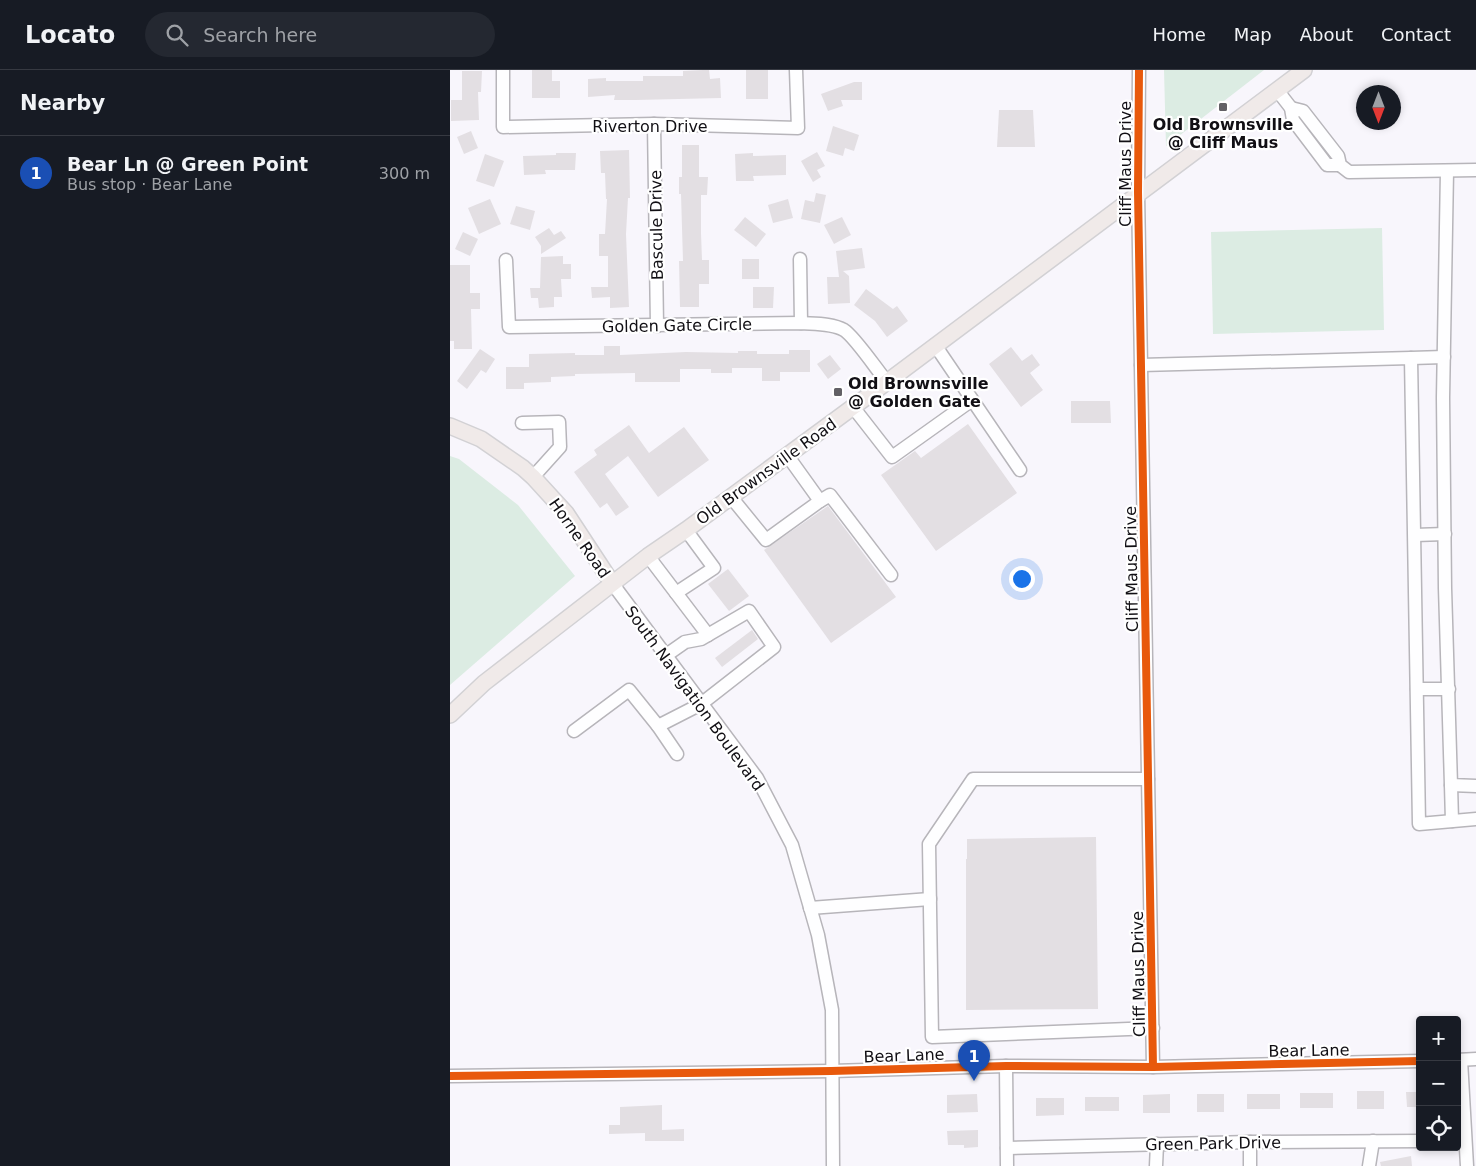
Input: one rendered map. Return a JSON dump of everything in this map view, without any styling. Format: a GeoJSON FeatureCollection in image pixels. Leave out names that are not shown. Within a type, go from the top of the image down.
{"type":"FeatureCollection","features":[{"type":"Feature","properties":{"kind":"main road","name":"Old Brownsville Road"},"geometry":{"type":"LineString","coordinates":[[450,715],[484,683],[612,583],[854,407],[1138,192],[1304,70]]}},
{"type":"Feature","properties":{"kind":"main road","name":"Horne Road"},"geometry":{"type":"LineString","coordinates":[[450,426],[481,440],[523,468],[533,477],[566,513],[612,583]]}},
{"type":"Feature","properties":{"kind":"street","name":"Riverton Drive"},"geometry":{"type":"LineString","coordinates":[[503,70],[503,127],[654,124],[798,128],[796,70]]}},
{"type":"Feature","properties":{"kind":"street","name":"Cliff Maus Drive"},"geometry":{"type":"LineString","coordinates":[[1139,70],[1138,192],[1154,1067]]}},
{"type":"Feature","properties":{"kind":"street"},"geometry":{"type":"LineString","coordinates":[[1277,90],[1291,108],[1293,120],[1327,165],[1340,165],[1349,172],[1476,170]]}},
{"type":"Feature","properties":{"kind":"street"},"geometry":{"type":"LineString","coordinates":[[1291,108],[1303,111],[1338,156],[1340,165]]}},
{"type":"Feature","properties":{"kind":"street","name":"Bascule Drive"},"geometry":{"type":"LineString","coordinates":[[654,124],[657,326]]}},
{"type":"Feature","properties":{"kind":"street"},"geometry":{"type":"LineString","coordinates":[[1311,144],[1322,135]]}},
{"type":"Feature","properties":{"kind":"street"},"geometry":{"type":"LineString","coordinates":[[1447,171],[1443,398],[1452,821]]}},
{"type":"Feature","properties":{"kind":"street"},"geometry":{"type":"LineString","coordinates":[[800,259],[801,323]]}},
{"type":"Feature","properties":{"kind":"street","name":"Golden Gate Circle"},"geometry":{"type":"LineString","coordinates":[[506,260],[509,327],[801,323],[831,325],[844,330],[887,382]]}},
{"type":"Feature","properties":{"kind":"street"},"geometry":{"type":"LineString","coordinates":[[936,345],[1020,470]]}},
{"type":"Feature","properties":{"kind":"street"},"geometry":{"type":"LineString","coordinates":[[1141,365],[1444,356]]}},
{"type":"Feature","properties":{"kind":"street"},"geometry":{"type":"LineString","coordinates":[[1411,358],[1419,824],[1476,819]]}},
{"type":"Feature","properties":{"kind":"street"},"geometry":{"type":"LineString","coordinates":[[854,407],[892,457],[972,400]]}},
{"type":"Feature","properties":{"kind":"street"},"geometry":{"type":"LineString","coordinates":[[522,423],[559,422],[560,447],[533,477]]}},
{"type":"Feature","properties":{"kind":"street"},"geometry":{"type":"LineString","coordinates":[[787,456],[820,501]]}},
{"type":"Feature","properties":{"kind":"street"},"geometry":{"type":"LineString","coordinates":[[731,497],[766,540],[830,495],[891,575]]}},
{"type":"Feature","properties":{"kind":"street"},"geometry":{"type":"LineString","coordinates":[[676,593],[714,568],[686,530]]}},
{"type":"Feature","properties":{"kind":"street"},"geometry":{"type":"LineString","coordinates":[[1415,535],[1445,534]]}},
{"type":"Feature","properties":{"kind":"street"},"geometry":{"type":"LineString","coordinates":[[648,556],[708,635]]}},
{"type":"Feature","properties":{"kind":"street","name":"South Navigation Boulevard"},"geometry":{"type":"LineString","coordinates":[[612,583],[757,778],[792,845],[818,935],[832,1010],[833,1166]]}},
{"type":"Feature","properties":{"kind":"street"},"geometry":{"type":"LineString","coordinates":[[658,726],[701,704],[774,647],[749,611],[701,640],[685,642],[665,656]]}},
{"type":"Feature","properties":{"kind":"street"},"geometry":{"type":"LineString","coordinates":[[1417,689],[1448,689]]}},
{"type":"Feature","properties":{"kind":"street"},"geometry":{"type":"LineString","coordinates":[[574,730],[629,690],[658,726],[677,754]]}},
{"type":"Feature","properties":{"kind":"street"},"geometry":{"type":"LineString","coordinates":[[1148,779],[973,779],[929,844],[932,1037],[1153,1028]]}},
{"type":"Feature","properties":{"kind":"street"},"geometry":{"type":"LineString","coordinates":[[1451,785],[1476,786]]}},
{"type":"Feature","properties":{"kind":"street"},"geometry":{"type":"LineString","coordinates":[[810,908],[930,899]]}},
{"type":"Feature","properties":{"kind":"street"},"geometry":{"type":"LineString","coordinates":[[1461,1060],[1476,1059]]}},
{"type":"Feature","properties":{"kind":"street","name":"Bear Lane"},"geometry":{"type":"LineString","coordinates":[[450,1076],[831,1071],[1006,1066],[1154,1067],[1416,1060]]}},
{"type":"Feature","properties":{"kind":"street"},"geometry":{"type":"LineString","coordinates":[[1459,1061],[1462,1141],[1467,1166]]}},
{"type":"Feature","properties":{"kind":"street"},"geometry":{"type":"LineString","coordinates":[[1006,1066],[1007,1166]]}},
{"type":"Feature","properties":{"kind":"street"},"geometry":{"type":"LineString","coordinates":[[1369,1166],[1373,1141]]}},
{"type":"Feature","properties":{"kind":"street","name":"Green Park Drive"},"geometry":{"type":"LineString","coordinates":[[1007,1148],[1250,1142],[1416,1141]]}},
{"type":"Feature","properties":{"kind":"street"},"geometry":{"type":"LineString","coordinates":[[1250,1142],[1250,1166]]}},
{"type":"Feature","properties":{"kind":"street"},"geometry":{"type":"LineString","coordinates":[[1156,1166],[1157,1144]]}},
{"type":"Feature","properties":{"kind":"shaded area"},"geometry":{"type":"Polygon","coordinates":[[[1164,70],[1264,70],[1166,146],[1164,70]]]}},
{"type":"Feature","properties":{"kind":"shaded area"},"geometry":{"type":"Polygon","coordinates":[[[1382,228],[1384,330],[1213,334],[1211,232],[1382,228]]]}},
{"type":"Feature","properties":{"kind":"shaded area"},"geometry":{"type":"Polygon","coordinates":[[[450,456],[459,459],[518,505],[575,576],[450,685],[450,456]]]}},
{"type":"Feature","properties":{"kind":"building"},"geometry":{"type":"Polygon","coordinates":[[[532,70],[552,70],[552,81],[560,81],[560,98],[532,98],[532,70]]]}},
{"type":"Feature","properties":{"kind":"building"},"geometry":{"type":"Polygon","coordinates":[[[709,70],[710,79],[720,78],[721,98],[614,100],[615,95],[588,97],[588,79],[606,78],[606,81],[643,81],[643,76],[683,76],[683,71],[709,70]]]}},
{"type":"Feature","properties":{"kind":"building"},"geometry":{"type":"Polygon","coordinates":[[[746,70],[768,70],[768,99],[746,99],[746,70]]]}},
{"type":"Feature","properties":{"kind":"building"},"geometry":{"type":"Polygon","coordinates":[[[462,71],[482,71],[481,92],[478,92],[479,120],[451,121],[451,100],[462,100],[462,71]]]}},
{"type":"Feature","properties":{"kind":"building"},"geometry":{"type":"Polygon","coordinates":[[[854,82],[862,82],[862,100],[841,100],[843,106],[828,111],[821,94],[854,82]]]}},
{"type":"Feature","properties":{"kind":"building"},"geometry":{"type":"Polygon","coordinates":[[[999,110],[1033,110],[1035,147],[997,147],[999,110]]]}},
{"type":"Feature","properties":{"kind":"building"},"geometry":{"type":"Polygon","coordinates":[[[833,126],[859,135],[854,151],[845,148],[843,156],[826,151],[833,126]]]}},
{"type":"Feature","properties":{"kind":"building"},"geometry":{"type":"Polygon","coordinates":[[[471,131],[478,148],[464,154],[457,137],[471,131]]]}},
{"type":"Feature","properties":{"kind":"building"},"geometry":{"type":"Polygon","coordinates":[[[682,145],[699,145],[699,177],[708,177],[707,195],[701,195],[701,233],[702,260],[709,260],[709,284],[699,284],[699,307],[680,307],[679,261],[683,261],[679,177],[682,177],[682,145]]]}},
{"type":"Feature","properties":{"kind":"building"},"geometry":{"type":"Polygon","coordinates":[[[629,150],[630,198],[628,198],[626,234],[629,307],[610,308],[610,297],[592,298],[591,287],[608,287],[608,256],[599,256],[599,234],[605,234],[607,199],[605,173],[601,173],[600,151],[629,150]]]}},
{"type":"Feature","properties":{"kind":"building"},"geometry":{"type":"Polygon","coordinates":[[[817,152],[825,166],[817,170],[821,177],[813,182],[801,161],[817,152]]]}},
{"type":"Feature","properties":{"kind":"building"},"geometry":{"type":"Polygon","coordinates":[[[556,153],[576,153],[575,170],[545,170],[546,174],[524,175],[523,156],[556,155],[556,153]]]}},
{"type":"Feature","properties":{"kind":"building"},"geometry":{"type":"Polygon","coordinates":[[[753,153],[753,156],[786,155],[786,175],[753,176],[754,181],[736,181],[735,154],[753,153]]]}},
{"type":"Feature","properties":{"kind":"building"},"geometry":{"type":"Polygon","coordinates":[[[485,154],[504,161],[494,187],[476,181],[485,154]]]}},
{"type":"Feature","properties":{"kind":"building"},"geometry":{"type":"Polygon","coordinates":[[[816,193],[826,195],[820,223],[801,219],[805,200],[814,202],[816,193]]]}},
{"type":"Feature","properties":{"kind":"building"},"geometry":{"type":"Polygon","coordinates":[[[490,199],[501,224],[479,234],[468,208],[490,199]]]}},
{"type":"Feature","properties":{"kind":"building"},"geometry":{"type":"Polygon","coordinates":[[[788,199],[793,218],[773,223],[768,205],[788,199]]]}},
{"type":"Feature","properties":{"kind":"building"},"geometry":{"type":"Polygon","coordinates":[[[516,206],[535,211],[530,230],[510,224],[516,206]]]}},
{"type":"Feature","properties":{"kind":"building"},"geometry":{"type":"Polygon","coordinates":[[[745,217],[766,234],[756,247],[734,230],[745,217]]]}},
{"type":"Feature","properties":{"kind":"building"},"geometry":{"type":"Polygon","coordinates":[[[842,217],[851,235],[834,244],[824,225],[842,217]]]}},
{"type":"Feature","properties":{"kind":"building"},"geometry":{"type":"Polygon","coordinates":[[[549,228],[554,235],[561,231],[566,238],[541,254],[541,246],[535,237],[549,228]]]}},
{"type":"Feature","properties":{"kind":"building"},"geometry":{"type":"Polygon","coordinates":[[[463,232],[478,239],[470,256],[455,249],[463,232]]]}},
{"type":"Feature","properties":{"kind":"building"},"geometry":{"type":"Polygon","coordinates":[[[862,248],[865,268],[843,271],[849,276],[850,303],[828,304],[827,277],[839,277],[836,251],[862,248]]]}},
{"type":"Feature","properties":{"kind":"building"},"geometry":{"type":"Polygon","coordinates":[[[563,256],[563,264],[571,264],[571,279],[561,279],[562,297],[554,297],[554,307],[539,308],[538,298],[531,298],[530,288],[540,288],[541,257],[563,256]]]}},
{"type":"Feature","properties":{"kind":"building"},"geometry":{"type":"Polygon","coordinates":[[[742,259],[759,259],[759,279],[742,279],[742,259]]]}},
{"type":"Feature","properties":{"kind":"building"},"geometry":{"type":"Polygon","coordinates":[[[450,265],[470,265],[470,293],[480,293],[480,309],[471,309],[472,349],[454,349],[454,341],[450,341],[450,265]]]}},
{"type":"Feature","properties":{"kind":"building"},"geometry":{"type":"Polygon","coordinates":[[[753,287],[774,287],[773,308],[753,308],[753,287]]]}},
{"type":"Feature","properties":{"kind":"building"},"geometry":{"type":"Polygon","coordinates":[[[866,289],[893,309],[897,306],[908,321],[887,337],[875,321],[854,305],[866,289]]]}},
{"type":"Feature","properties":{"kind":"building"},"geometry":{"type":"Polygon","coordinates":[[[604,346],[620,346],[620,355],[686,352],[738,353],[738,351],[757,351],[757,354],[789,354],[789,350],[810,350],[810,372],[780,372],[780,381],[762,381],[762,368],[732,368],[732,373],[711,373],[711,369],[680,369],[680,382],[635,382],[635,373],[575,374],[575,376],[551,377],[551,382],[524,383],[524,389],[506,389],[506,367],[529,367],[529,354],[575,353],[575,355],[604,355],[604,346]]]}},
{"type":"Feature","properties":{"kind":"building"},"geometry":{"type":"Polygon","coordinates":[[[1011,347],[1022,361],[1032,354],[1040,365],[1030,373],[1043,390],[1021,407],[989,364],[1011,347]]]}},
{"type":"Feature","properties":{"kind":"building"},"geometry":{"type":"Polygon","coordinates":[[[480,349],[495,359],[486,373],[481,370],[467,389],[457,381],[480,349]]]}},
{"type":"Feature","properties":{"kind":"building"},"geometry":{"type":"Polygon","coordinates":[[[830,355],[841,369],[828,379],[817,364],[830,355]]]}},
{"type":"Feature","properties":{"kind":"building"},"geometry":{"type":"Polygon","coordinates":[[[1071,401],[1110,401],[1111,423],[1071,423],[1071,401]]]}},
{"type":"Feature","properties":{"kind":"building"},"geometry":{"type":"Polygon","coordinates":[[[968,424],[1017,493],[936,551],[881,475],[915,451],[921,458],[968,424]]]}},
{"type":"Feature","properties":{"kind":"building"},"geometry":{"type":"Polygon","coordinates":[[[629,425],[649,453],[684,427],[709,460],[658,497],[628,456],[605,474],[629,507],[616,516],[607,503],[600,508],[574,472],[597,455],[594,450],[629,425]]]}},
{"type":"Feature","properties":{"kind":"building"},"geometry":{"type":"Polygon","coordinates":[[[828,506],[896,597],[831,643],[764,550],[828,506]]]}},
{"type":"Feature","properties":{"kind":"building"},"geometry":{"type":"Polygon","coordinates":[[[728,569],[749,596],[729,611],[708,584],[728,569]]]}},
{"type":"Feature","properties":{"kind":"building"},"geometry":{"type":"Polygon","coordinates":[[[752,630],[758,639],[722,667],[715,658],[752,630]]]}},
{"type":"Feature","properties":{"kind":"building"},"geometry":{"type":"Polygon","coordinates":[[[1096,837],[1098,1009],[966,1010],[967,839],[1096,837]]]}},
{"type":"Feature","properties":{"kind":"building"},"geometry":{"type":"Polygon","coordinates":[[[1357,1091],[1384,1091],[1384,1109],[1357,1109],[1357,1091]]]}},
{"type":"Feature","properties":{"kind":"building"},"geometry":{"type":"Polygon","coordinates":[[[1406,1092],[1416,1092],[1416,1107],[1407,1107],[1406,1092]]]}},
{"type":"Feature","properties":{"kind":"building"},"geometry":{"type":"Polygon","coordinates":[[[1300,1093],[1333,1093],[1333,1108],[1300,1108],[1300,1093]]]}},
{"type":"Feature","properties":{"kind":"building"},"geometry":{"type":"Polygon","coordinates":[[[977,1094],[978,1112],[947,1113],[947,1095],[977,1094]]]}},
{"type":"Feature","properties":{"kind":"building"},"geometry":{"type":"Polygon","coordinates":[[[1170,1094],[1170,1113],[1143,1113],[1143,1095],[1170,1094]]]}},
{"type":"Feature","properties":{"kind":"building"},"geometry":{"type":"Polygon","coordinates":[[[1197,1094],[1224,1094],[1224,1112],[1197,1112],[1197,1094]]]}},
{"type":"Feature","properties":{"kind":"building"},"geometry":{"type":"Polygon","coordinates":[[[1247,1094],[1280,1094],[1280,1109],[1247,1109],[1247,1094]]]}},
{"type":"Feature","properties":{"kind":"building"},"geometry":{"type":"Polygon","coordinates":[[[1085,1097],[1119,1097],[1119,1111],[1085,1111],[1085,1097]]]}},
{"type":"Feature","properties":{"kind":"building"},"geometry":{"type":"Polygon","coordinates":[[[1036,1098],[1064,1098],[1064,1115],[1036,1116],[1036,1098]]]}},
{"type":"Feature","properties":{"kind":"building"},"geometry":{"type":"Polygon","coordinates":[[[662,1105],[662,1130],[684,1129],[684,1141],[645,1141],[645,1133],[609,1134],[609,1125],[620,1125],[620,1107],[662,1105]]]}},
{"type":"Feature","properties":{"kind":"building"},"geometry":{"type":"Polygon","coordinates":[[[978,1130],[978,1147],[964,1148],[964,1145],[948,1145],[947,1131],[978,1130]]]}},
{"type":"Feature","properties":{"kind":"building"},"geometry":{"type":"Polygon","coordinates":[[[1411,1156],[1412,1166],[1381,1166],[1380,1162],[1411,1156]]]}},
{"type":"Feature","properties":{"kind":"cycle path"},"geometry":{"type":"LineString","coordinates":[[1139,70],[1138,192],[1153,1067]]}},
{"type":"Feature","properties":{"kind":"cycle path"},"geometry":{"type":"LineString","coordinates":[[450,1076],[831,1071],[1006,1066],[1153,1067],[1416,1061]]}},
{"type":"Feature","properties":{"kind":"place","name":"Old Brownsville @ Cliff Maus"},"geometry":{"type":"Point","coordinates":[1223,107]}},
{"type":"Feature","properties":{"kind":"place","name":"Old Brownsville @ Golden Gate"},"geometry":{"type":"Point","coordinates":[838,392]}},
{"type":"Feature","properties":{"kind":"place","name":"Bear Ln @ Green Point"},"geometry":{"type":"Point","coordinates":[974,1081]}}]}
